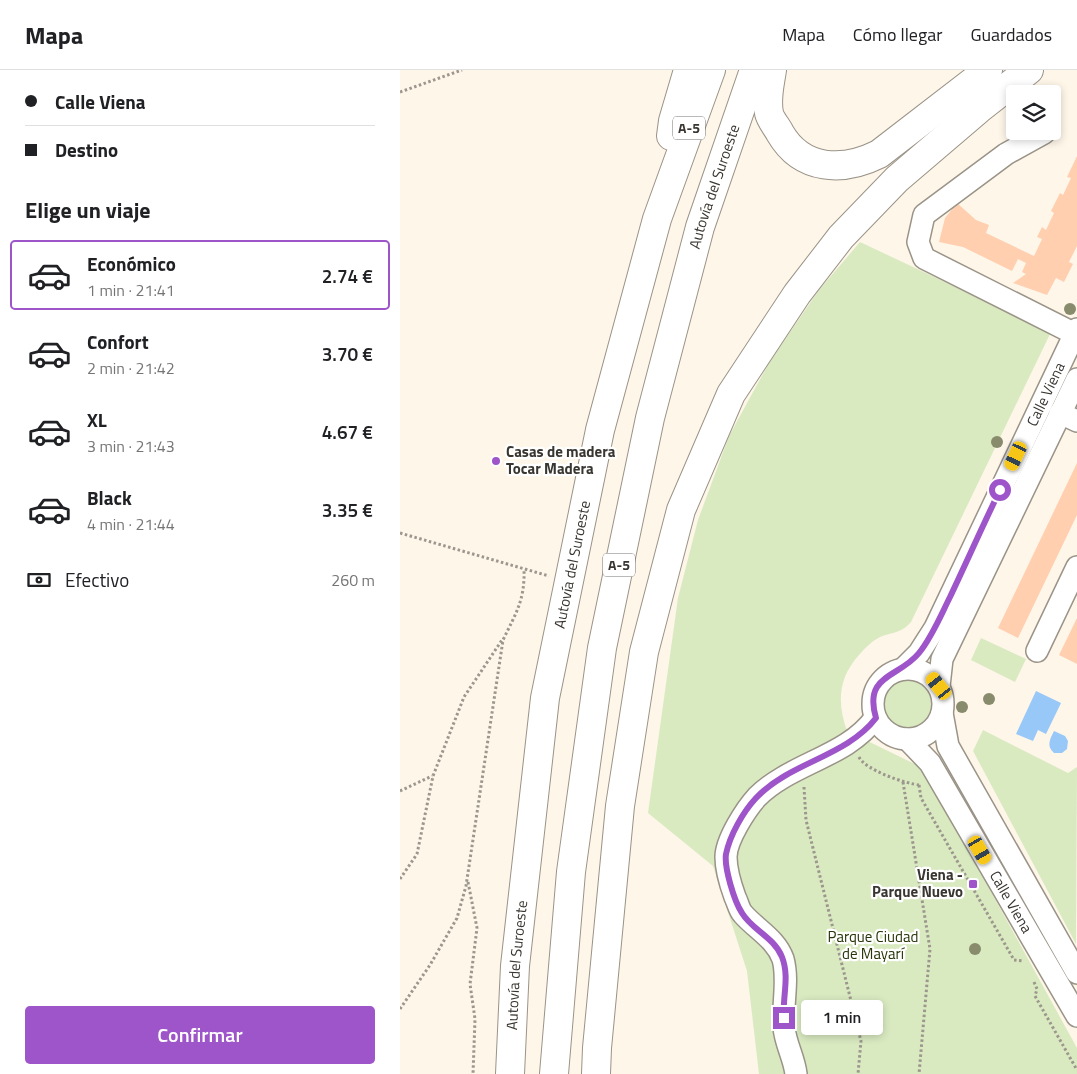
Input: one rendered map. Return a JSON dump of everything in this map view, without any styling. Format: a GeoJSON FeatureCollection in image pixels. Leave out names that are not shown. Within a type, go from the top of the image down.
{"type":"FeatureCollection","features":[{"type":"Feature","properties":{"kind":"highway"},"geometry":{"type":"LineString","coordinates":[[667,185],[673,121],[688,70]]}},
{"type":"Feature","properties":{"kind":"highway","name":"Autovía del Suroeste"},"geometry":{"type":"LineString","coordinates":[[510,1074],[515,966],[545,698],[600,430],[667,185],[711,70]]}},
{"type":"Feature","properties":{"kind":"highway","name":"Autovía del Suroeste"},"geometry":{"type":"LineString","coordinates":[[554,1074],[571,872],[602,648],[650,418],[700,228],[754,70]]}},
{"type":"Feature","properties":{"kind":"highway"},"geometry":{"type":"LineString","coordinates":[[772,70],[768,94],[769,114],[792,150],[824,166],[862,163],[879,154],[988,70]]}},
{"type":"Feature","properties":{"kind":"highway"},"geometry":{"type":"LineString","coordinates":[[596,1074],[620,806],[644,652],[681,510],[688,492],[731,394],[797,294],[840,237],[897,179],[1029,70]]}},
{"type":"Feature","properties":{"kind":"street"},"geometry":{"type":"LineString","coordinates":[[1031,140],[1006,154],[924,215],[918,242],[924,258],[1076,331]]}},
{"type":"Feature","properties":{"kind":"street","name":"Calle Viena"},"geometry":{"type":"LineString","coordinates":[[903,669],[919,653],[935,628],[1076,331]]}},
{"type":"Feature","properties":{"kind":"street","name":"Calle Viena"},"geometry":{"type":"LineString","coordinates":[[939,686],[942,659],[1069,417],[1077,379]]}},
{"type":"Feature","properties":{"kind":"street"},"geometry":{"type":"LineString","coordinates":[[1037,651],[1077,567]]}},
{"type":"Feature","properties":{"kind":"street"},"geometry":{"type":"LineString","coordinates":[[903,669],[923,672],[939,686],[942,695],[942,713],[938,724],[919,738],[907,739],[888,734],[876,718],[872,708],[877,686],[883,678],[903,669]]}},
{"type":"Feature","properties":{"kind":"street","name":"Calle Viena"},"geometry":{"type":"LineString","coordinates":[[942,713],[948,746],[1077,973]]}},
{"type":"Feature","properties":{"kind":"street"},"geometry":{"type":"LineString","coordinates":[[796,1074],[795,1063],[784,1030],[783,1006],[786,984],[782,958],[772,941],[742,913],[732,888],[726,856],[735,828],[756,798],[787,774],[852,741],[866,731],[876,718]]}},
{"type":"Feature","properties":{"kind":"street","name":"Calle Viena"},"geometry":{"type":"LineString","coordinates":[[907,739],[930,763],[1077,1016]]}},
{"type":"Feature","properties":{"kind":"path"},"geometry":{"type":"LineString","coordinates":[[400,92],[462,70]]}},
{"type":"Feature","properties":{"kind":"path"},"geometry":{"type":"LineString","coordinates":[[400,533],[569,582]]}},
{"type":"Feature","properties":{"kind":"path"},"geometry":{"type":"LineString","coordinates":[[400,879],[417,854],[433,776],[464,697],[502,640],[517,612],[525,588],[524,569]]}},
{"type":"Feature","properties":{"kind":"path"},"geometry":{"type":"LineString","coordinates":[[400,1009],[430,965],[457,918],[467,879],[502,640]]}},
{"type":"Feature","properties":{"kind":"path"},"geometry":{"type":"LineString","coordinates":[[852,741],[861,761],[903,782],[919,785],[941,781]]}},
{"type":"Feature","properties":{"kind":"path"},"geometry":{"type":"LineString","coordinates":[[802,766],[806,820],[861,1041],[858,1074]]}},
{"type":"Feature","properties":{"kind":"path"},"geometry":{"type":"LineString","coordinates":[[400,791],[433,776]]}},
{"type":"Feature","properties":{"kind":"path"},"geometry":{"type":"LineString","coordinates":[[903,782],[930,949],[919,1074]]}},
{"type":"Feature","properties":{"kind":"path"},"geometry":{"type":"LineString","coordinates":[[919,785],[921,798],[1014,960],[1024,961],[1027,967]]}},
{"type":"Feature","properties":{"kind":"path"},"geometry":{"type":"LineString","coordinates":[[467,879],[476,928],[470,984],[475,1019],[473,1074]]}},
{"type":"Feature","properties":{"kind":"path"},"geometry":{"type":"LineString","coordinates":[[1033,980],[1037,989],[1035,996],[1077,1070]]}},
{"type":"Feature","properties":{"kind":"green space","name":"Parque Ciudad de Mayarí"},"geometry":{"type":"Polygon","coordinates":[[[860,242],[1051,332],[911,622],[901,630],[880,637],[861,652],[852,664],[843,682],[841,701],[847,731],[923,768],[1077,1048],[1077,1074],[759,1074],[747,971],[713,866],[648,813],[678,598],[698,520],[729,436],[770,361],[819,290],[860,242]]]}},
{"type":"Feature","properties":{"kind":"green space"},"geometry":{"type":"Polygon","coordinates":[[[981,638],[1026,659],[1015,682],[971,660],[981,638]]]}},
{"type":"Feature","properties":{"kind":"green space"},"geometry":{"type":"Polygon","coordinates":[[[907,678],[921,682],[929,690],[933,704],[929,718],[921,726],[907,730],[893,726],[885,718],[881,704],[885,690],[893,682],[907,678]]]}},
{"type":"Feature","properties":{"kind":"green space"},"geometry":{"type":"Polygon","coordinates":[[[983,730],[1068,773],[1077,767],[1076,944],[973,751],[983,730]]]}},
{"type":"Feature","properties":{"kind":"water"},"geometry":{"type":"Polygon","coordinates":[[[1036,691],[1061,703],[1046,734],[1038,730],[1033,741],[1016,734],[1036,691]]]}},
{"type":"Feature","properties":{"kind":"water"},"geometry":{"type":"Polygon","coordinates":[[[1054,731],[1065,736],[1068,741],[1067,749],[1062,753],[1054,753],[1050,748],[1050,740],[1054,731]]]}},
{"type":"Feature","properties":{"kind":"building"},"geometry":{"type":"Polygon","coordinates":[[[1077,156],[1077,246],[1069,262],[1073,264],[1064,282],[1056,278],[1047,295],[1013,283],[1026,274],[1022,272],[1026,263],[1018,259],[1012,271],[963,247],[939,242],[945,218],[957,203],[976,220],[989,225],[986,233],[1034,256],[1042,239],[1037,237],[1042,227],[1046,230],[1054,213],[1051,211],[1060,193],[1063,195],[1071,178],[1067,177],[1077,156]]]}},
{"type":"Feature","properties":{"kind":"building"},"geometry":{"type":"Polygon","coordinates":[[[1077,463],[1077,515],[1018,638],[998,628],[1077,463]]]}},
{"type":"Feature","properties":{"kind":"building"},"geometry":{"type":"Polygon","coordinates":[[[1077,618],[1077,664],[1059,655],[1077,618]]]}},
{"type":"Feature","properties":{"kind":"place","name":"Casas de madera Tocar Madera"},"geometry":{"type":"Point","coordinates":[496,461]}},
{"type":"Feature","properties":{"kind":"place","name":"Viena - Parque Nuevo"},"geometry":{"type":"Point","coordinates":[973,884]}},
{"type":"Feature","properties":{"kind":"route"},"geometry":{"type":"LineString","coordinates":[[784,1018],[783,1006],[786,984],[782,958],[772,941],[742,913],[732,888],[726,856],[735,828],[756,798],[787,774],[852,741],[866,731],[876,718],[872,708],[877,686],[883,678],[892,672],[903,669],[919,653],[935,628],[1000,490]]}}]}
